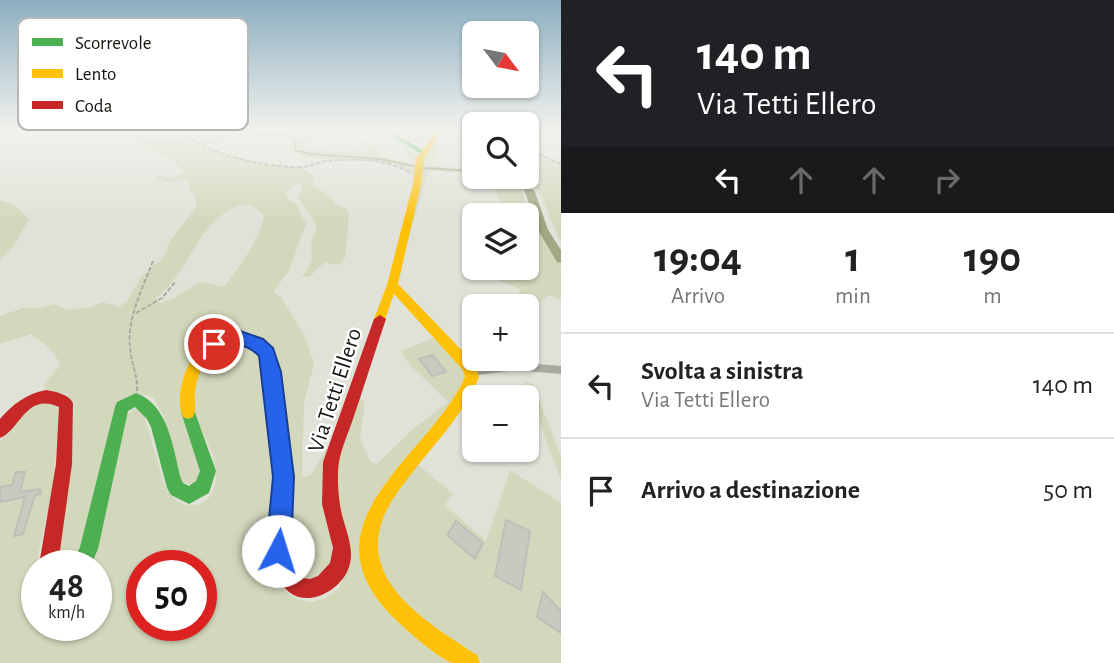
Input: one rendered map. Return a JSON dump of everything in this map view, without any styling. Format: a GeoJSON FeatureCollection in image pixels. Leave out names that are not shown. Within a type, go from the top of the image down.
{"type":"FeatureCollection","features":[{"type":"Feature","properties":{"kind":"main road","name":"Via Tetti Ellero"},"geometry":{"type":"LineString","coordinates":[[136,399],[147,403],[155,415],[173,482],[183,493],[195,493],[202,490],[208,471],[187,413],[185,395],[192,370],[214,344],[232,338],[249,340],[265,350],[272,372],[284,477],[280,562],[286,576],[298,587],[310,589],[324,584],[339,568],[341,559],[331,504],[331,462],[392,285],[423,161]]}},
{"type":"Feature","properties":{"kind":"main road"},"geometry":{"type":"LineString","coordinates":[[392,285],[472,372],[472,379],[460,406],[389,488],[373,522],[369,553],[374,579],[393,606],[469,663]]}},
{"type":"Feature","properties":{"kind":"main road"},"geometry":{"type":"LineString","coordinates":[[0,431],[17,410],[37,398],[55,396],[66,403],[67,421],[60,499],[52,550]]}},
{"type":"Feature","properties":{"kind":"main road"},"geometry":{"type":"LineString","coordinates":[[88,550],[118,415],[122,407],[136,399]]}},
{"type":"Feature","properties":{"kind":"street"},"geometry":{"type":"LineString","coordinates":[[472,372],[523,366],[561,370]]}},
{"type":"Feature","properties":{"kind":"path"},"geometry":{"type":"LineString","coordinates":[[255,161],[304,167],[331,161],[387,164],[406,169],[416,161]]}},
{"type":"Feature","properties":{"kind":"path"},"geometry":{"type":"LineString","coordinates":[[136,399],[139,375],[130,348],[130,322],[153,261]]}},
{"type":"Feature","properties":{"kind":"path"},"geometry":{"type":"LineString","coordinates":[[135,314],[162,298],[176,281]]}},
{"type":"Feature","properties":{"kind":"green space"},"geometry":{"type":"Polygon","coordinates":[[[174,161],[251,161],[303,168],[313,176],[313,185],[332,198],[334,204],[347,209],[349,215],[345,258],[342,263],[335,265],[325,262],[309,277],[302,277],[311,261],[316,225],[298,199],[302,187],[300,182],[285,192],[289,200],[296,203],[306,224],[289,271],[273,292],[281,297],[304,335],[314,364],[304,402],[302,477],[311,475],[328,446],[324,470],[333,559],[326,574],[309,579],[295,571],[289,551],[293,480],[275,357],[271,350],[233,335],[186,374],[201,477],[191,486],[180,480],[163,415],[154,398],[139,393],[130,395],[117,405],[81,550],[60,550],[70,471],[74,403],[67,394],[47,390],[43,385],[60,366],[52,352],[40,340],[31,334],[0,344],[0,316],[23,308],[55,304],[67,310],[91,307],[102,302],[119,307],[127,301],[141,277],[164,257],[170,241],[197,206],[195,195],[189,190],[188,179],[167,182],[156,178],[174,178],[184,172],[174,161]],[[240,205],[225,212],[203,234],[177,275],[156,298],[160,303],[173,299],[200,282],[224,287],[248,253],[264,216],[252,205],[240,205]]]}},
{"type":"Feature","properties":{"kind":"green space"},"geometry":{"type":"Polygon","coordinates":[[[374,161],[399,161],[415,165],[412,161],[416,161],[414,178],[406,169],[374,161]]]}},
{"type":"Feature","properties":{"kind":"green space"},"geometry":{"type":"Polygon","coordinates":[[[423,161],[432,161],[430,166],[462,168],[462,174],[429,170],[405,250],[423,161]]]}},
{"type":"Feature","properties":{"kind":"green space"},"geometry":{"type":"Polygon","coordinates":[[[539,161],[561,161],[561,244],[537,189],[539,161]]]}},
{"type":"Feature","properties":{"kind":"green space"},"geometry":{"type":"Polygon","coordinates":[[[495,189],[521,189],[526,203],[502,203],[495,189]]]}},
{"type":"Feature","properties":{"kind":"green space"},"geometry":{"type":"Polygon","coordinates":[[[0,200],[15,205],[29,219],[13,247],[0,260],[0,200]]]}},
{"type":"Feature","properties":{"kind":"green space"},"geometry":{"type":"Polygon","coordinates":[[[539,230],[561,266],[561,300],[549,295],[539,303],[539,294],[519,294],[520,289],[498,280],[539,280],[539,230]]]}},
{"type":"Feature","properties":{"kind":"green space"},"geometry":{"type":"Polygon","coordinates":[[[437,337],[467,375],[452,406],[420,443],[364,546],[413,633],[456,663],[0,663],[0,442],[25,409],[45,400],[58,403],[60,411],[53,487],[39,550],[21,550],[21,641],[112,641],[112,550],[95,550],[121,422],[128,413],[139,408],[143,412],[165,487],[171,496],[187,505],[202,503],[214,490],[216,479],[215,463],[192,406],[191,391],[195,376],[215,350],[228,343],[244,344],[260,356],[266,365],[279,480],[271,560],[274,578],[285,591],[297,599],[312,602],[326,598],[338,589],[349,567],[337,499],[336,473],[358,395],[365,403],[360,438],[370,461],[377,464],[413,429],[448,402],[409,364],[401,351],[437,337]]]}},
{"type":"Feature","properties":{"kind":"green space"},"geometry":{"type":"Polygon","coordinates":[[[539,399],[561,456],[561,480],[539,422],[539,399]]]}},
{"type":"Feature","properties":{"kind":"green space"},"geometry":{"type":"Polygon","coordinates":[[[416,463],[453,494],[445,505],[486,541],[510,470],[561,503],[561,663],[484,663],[409,609],[381,579],[376,544],[381,520],[390,501],[416,463]]]}},
{"type":"Feature","properties":{"kind":"building"},"geometry":{"type":"Polygon","coordinates":[[[433,355],[446,372],[432,376],[419,359],[433,355]]]}},
{"type":"Feature","properties":{"kind":"building"},"geometry":{"type":"Polygon","coordinates":[[[16,472],[25,472],[20,492],[40,489],[41,494],[35,495],[23,534],[14,536],[25,497],[0,502],[0,487],[12,485],[16,472]]]}},
{"type":"Feature","properties":{"kind":"building"},"geometry":{"type":"Polygon","coordinates":[[[506,520],[530,531],[521,590],[495,576],[506,520]]]}},
{"type":"Feature","properties":{"kind":"building"},"geometry":{"type":"Polygon","coordinates":[[[456,521],[483,543],[475,559],[447,535],[456,521]]]}},
{"type":"Feature","properties":{"kind":"building"},"geometry":{"type":"Polygon","coordinates":[[[543,592],[561,611],[561,633],[537,617],[543,592]]]}},
{"type":"Feature","properties":{"kind":"waterway"},"geometry":{"type":"LineString","coordinates":[[389,161],[423,168],[462,170]]}},
{"type":"Feature","properties":{"kind":"waterway"},"geometry":{"type":"LineString","coordinates":[[528,189],[543,230],[561,259]]}},
{"type":"Feature","properties":{"kind":"traffic: fast"},"geometry":{"type":"LineString","coordinates":[[88,550],[122,407],[136,399],[152,414],[162,436],[173,482],[177,489],[189,495],[203,487],[208,471],[188,412]]}},
{"type":"Feature","properties":{"kind":"traffic: slow"},"geometry":{"type":"LineString","coordinates":[[380,319],[392,285],[417,184],[420,161]]}},
{"type":"Feature","properties":{"kind":"traffic: slow"},"geometry":{"type":"LineString","coordinates":[[392,285],[469,367],[472,377],[453,412],[384,498],[371,528],[368,554],[375,578],[390,600],[412,621],[469,663]]}},
{"type":"Feature","properties":{"kind":"traffic: slow"},"geometry":{"type":"LineString","coordinates":[[188,412],[187,400],[192,374],[198,362],[215,342],[240,338],[265,350],[279,418],[281,535]]}},
{"type":"Feature","properties":{"kind":"traffic: jam"},"geometry":{"type":"LineString","coordinates":[[281,535],[280,562],[286,576],[298,587],[310,589],[324,584],[339,568],[342,548],[331,504],[331,462],[380,319]]}},
{"type":"Feature","properties":{"kind":"traffic: jam"},"geometry":{"type":"LineString","coordinates":[[0,431],[20,408],[37,398],[56,398],[66,403],[64,464],[52,550]]}},
{"type":"Feature","properties":{"kind":"route"},"geometry":{"type":"LineString","coordinates":[[214,344],[240,338],[257,344],[267,353],[272,372],[284,477],[278,551]]}}]}
